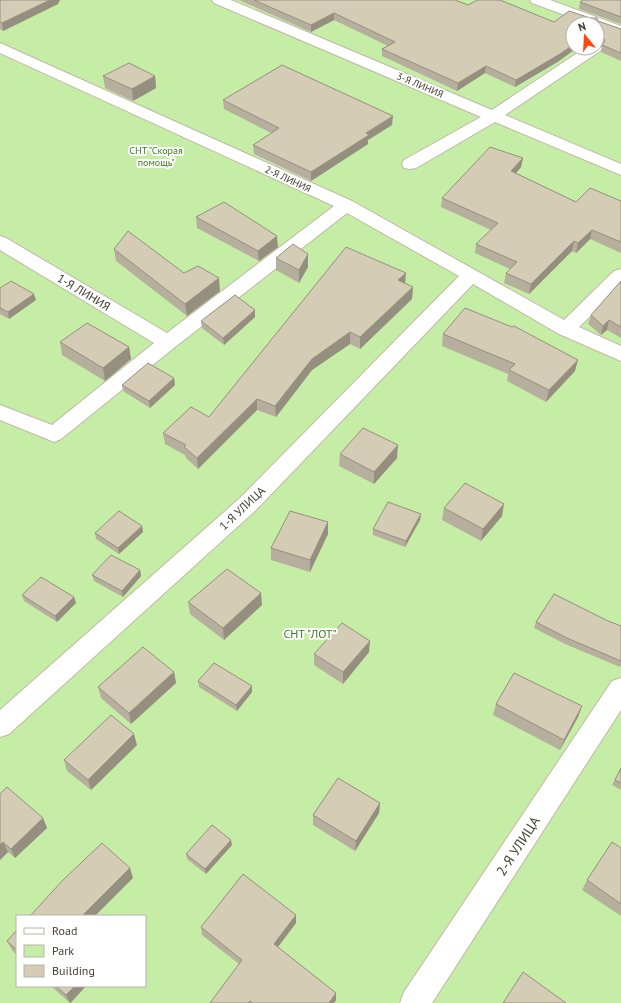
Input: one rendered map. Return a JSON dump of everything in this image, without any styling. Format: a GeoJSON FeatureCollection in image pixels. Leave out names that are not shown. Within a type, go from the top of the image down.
{"type":"FeatureCollection","features":[{"type":"Feature","properties":{"kind":"street","name":"3-Я ЛИНИЯ"},"geometry":{"type":"LineString","coordinates":[[219,0],[621,170]]}},
{"type":"Feature","properties":{"kind":"street"},"geometry":{"type":"LineString","coordinates":[[537,0],[621,31]]}},
{"type":"Feature","properties":{"kind":"street"},"geometry":{"type":"LineString","coordinates":[[605,41],[621,31]]}},
{"type":"Feature","properties":{"kind":"street","name":"2-Я ЛИНИЯ"},"geometry":{"type":"LineString","coordinates":[[0,47],[346,205],[566,329],[621,354]]}},
{"type":"Feature","properties":{"kind":"street"},"geometry":{"type":"LineString","coordinates":[[410,164],[494,116],[583,56]]}},
{"type":"Feature","properties":{"kind":"street"},"geometry":{"type":"LineString","coordinates":[[0,412],[54,434],[168,342],[346,205]]}},
{"type":"Feature","properties":{"kind":"street","name":"1-Я ЛИНИЯ"},"geometry":{"type":"LineString","coordinates":[[0,242],[168,342]]}},
{"type":"Feature","properties":{"kind":"street"},"geometry":{"type":"LineString","coordinates":[[0,257],[32,261]]}},
{"type":"Feature","properties":{"kind":"street","name":"1-Я УЛИЦА"},"geometry":{"type":"LineString","coordinates":[[0,726],[248,504],[471,275]]}},
{"type":"Feature","properties":{"kind":"street"},"geometry":{"type":"LineString","coordinates":[[566,329],[621,276]]}},
{"type":"Feature","properties":{"kind":"street","name":"2-Я УЛИЦА"},"geometry":{"type":"LineString","coordinates":[[415,1003],[621,689]]}},
{"type":"Feature","properties":{"kind":"green space","name":"СНТ \"ЛОТ\""},"geometry":{"type":"Polygon","coordinates":[[[0,0],[621,0],[621,1003],[0,1003],[0,0]]]}},
{"type":"Feature","properties":{"kind":"building"},"geometry":{"type":"Polygon","coordinates":[[[0,0],[50,0],[2,23],[0,22],[0,0]]]}},
{"type":"Feature","properties":{"kind":"building"},"geometry":{"type":"Polygon","coordinates":[[[254,0],[455,0],[468,5],[477,0],[500,0],[554,22],[569,11],[584,16],[565,16],[565,51],[516,80],[486,66],[458,83],[382,49],[395,42],[334,13],[311,25],[254,0]]]}},
{"type":"Feature","properties":{"kind":"building"},"geometry":{"type":"Polygon","coordinates":[[[583,0],[621,0],[621,17],[580,2],[583,0]]]}},
{"type":"Feature","properties":{"kind":"building"},"geometry":{"type":"Polygon","coordinates":[[[605,23],[621,29],[621,53],[605,46],[605,23]]]}},
{"type":"Feature","properties":{"kind":"building"},"geometry":{"type":"Polygon","coordinates":[[[129,63],[155,76],[132,89],[103,76],[129,63]]]}},
{"type":"Feature","properties":{"kind":"building"},"geometry":{"type":"Polygon","coordinates":[[[282,65],[393,116],[366,133],[369,135],[311,172],[253,145],[279,128],[223,100],[282,65]]]}},
{"type":"Feature","properties":{"kind":"building"},"geometry":{"type":"Polygon","coordinates":[[[490,147],[523,158],[511,171],[576,202],[590,188],[621,201],[621,242],[592,230],[578,243],[574,241],[531,284],[506,273],[517,262],[476,244],[498,223],[442,198],[490,147]]]}},
{"type":"Feature","properties":{"kind":"building"},"geometry":{"type":"Polygon","coordinates":[[[224,202],[277,236],[258,251],[196,217],[224,202]]]}},
{"type":"Feature","properties":{"kind":"building"},"geometry":{"type":"Polygon","coordinates":[[[128,231],[184,273],[198,266],[219,278],[185,304],[114,249],[128,231]]]}},
{"type":"Feature","properties":{"kind":"building"},"geometry":{"type":"Polygon","coordinates":[[[293,244],[308,254],[299,270],[276,258],[293,244]]]}},
{"type":"Feature","properties":{"kind":"building"},"geometry":{"type":"Polygon","coordinates":[[[346,247],[406,273],[398,280],[413,287],[360,337],[350,332],[312,359],[275,406],[257,399],[197,458],[184,447],[186,445],[163,433],[191,407],[209,417],[346,247]]]}},
{"type":"Feature","properties":{"kind":"building"},"geometry":{"type":"Polygon","coordinates":[[[11,281],[34,294],[8,312],[0,308],[0,288],[11,281]]]}},
{"type":"Feature","properties":{"kind":"building"},"geometry":{"type":"Polygon","coordinates":[[[621,281],[621,327],[609,320],[603,326],[591,315],[621,281]]]}},
{"type":"Feature","properties":{"kind":"building"},"geometry":{"type":"Polygon","coordinates":[[[235,295],[255,310],[223,338],[201,321],[235,295]]]}},
{"type":"Feature","properties":{"kind":"building"},"geometry":{"type":"Polygon","coordinates":[[[465,308],[512,327],[514,326],[578,360],[549,390],[509,370],[515,364],[443,334],[465,308]]]}},
{"type":"Feature","properties":{"kind":"building"},"geometry":{"type":"Polygon","coordinates":[[[87,323],[129,347],[103,368],[60,342],[87,323]]]}},
{"type":"Feature","properties":{"kind":"building"},"geometry":{"type":"Polygon","coordinates":[[[148,363],[174,378],[149,401],[122,385],[148,363]]]}},
{"type":"Feature","properties":{"kind":"building"},"geometry":{"type":"Polygon","coordinates":[[[363,428],[398,445],[374,472],[340,454],[363,428]]]}},
{"type":"Feature","properties":{"kind":"building"},"geometry":{"type":"Polygon","coordinates":[[[465,483],[504,504],[483,529],[444,508],[465,483]]]}},
{"type":"Feature","properties":{"kind":"building"},"geometry":{"type":"Polygon","coordinates":[[[388,502],[421,514],[406,541],[373,529],[388,502]]]}},
{"type":"Feature","properties":{"kind":"building"},"geometry":{"type":"Polygon","coordinates":[[[119,511],[142,526],[118,548],[95,533],[119,511]]]}},
{"type":"Feature","properties":{"kind":"building"},"geometry":{"type":"Polygon","coordinates":[[[290,511],[328,522],[310,560],[271,548],[290,511]]]}},
{"type":"Feature","properties":{"kind":"building"},"geometry":{"type":"Polygon","coordinates":[[[111,555],[140,570],[122,591],[92,575],[111,555]]]}},
{"type":"Feature","properties":{"kind":"building"},"geometry":{"type":"Polygon","coordinates":[[[227,569],[261,593],[223,628],[188,602],[227,569]]]}},
{"type":"Feature","properties":{"kind":"building"},"geometry":{"type":"Polygon","coordinates":[[[41,577],[74,597],[55,616],[22,595],[41,577]]]}},
{"type":"Feature","properties":{"kind":"building"},"geometry":{"type":"Polygon","coordinates":[[[554,594],[621,626],[621,661],[567,638],[536,622],[554,594]]]}},
{"type":"Feature","properties":{"kind":"building"},"geometry":{"type":"Polygon","coordinates":[[[342,623],[370,641],[343,672],[314,654],[342,623]]]}},
{"type":"Feature","properties":{"kind":"building"},"geometry":{"type":"Polygon","coordinates":[[[143,647],[174,672],[129,713],[98,687],[143,647]]]}},
{"type":"Feature","properties":{"kind":"building"},"geometry":{"type":"Polygon","coordinates":[[[214,663],[252,686],[236,705],[198,681],[214,663]]]}},
{"type":"Feature","properties":{"kind":"building"},"geometry":{"type":"Polygon","coordinates":[[[514,673],[582,706],[564,740],[496,704],[514,673]]]}},
{"type":"Feature","properties":{"kind":"building"},"geometry":{"type":"Polygon","coordinates":[[[111,715],[134,734],[88,780],[64,760],[111,715]]]}},
{"type":"Feature","properties":{"kind":"building"},"geometry":{"type":"Polygon","coordinates":[[[621,768],[621,783],[615,780],[621,768]]]}},
{"type":"Feature","properties":{"kind":"building"},"geometry":{"type":"Polygon","coordinates":[[[338,778],[380,803],[356,841],[313,815],[338,778]]]}},
{"type":"Feature","properties":{"kind":"building"},"geometry":{"type":"Polygon","coordinates":[[[7,787],[43,818],[11,849],[3,842],[0,845],[0,794],[7,787]]]}},
{"type":"Feature","properties":{"kind":"building"},"geometry":{"type":"Polygon","coordinates":[[[212,825],[231,840],[205,869],[186,854],[212,825]]]}},
{"type":"Feature","properties":{"kind":"building"},"geometry":{"type":"Polygon","coordinates":[[[612,842],[621,848],[621,904],[587,880],[612,842]]]}},
{"type":"Feature","properties":{"kind":"building"},"geometry":{"type":"Polygon","coordinates":[[[102,843],[130,868],[83,915],[31,915],[63,880],[102,843]]]}},
{"type":"Feature","properties":{"kind":"building"},"geometry":{"type":"Polygon","coordinates":[[[243,874],[296,915],[274,944],[336,993],[329,1003],[253,1003],[250,1001],[248,1003],[210,1003],[242,960],[201,927],[243,874]]]}},
{"type":"Feature","properties":{"kind":"building"},"geometry":{"type":"Polygon","coordinates":[[[16,931],[16,949],[7,941],[16,931]]]}},
{"type":"Feature","properties":{"kind":"building"},"geometry":{"type":"Polygon","coordinates":[[[523,972],[566,1003],[503,1003],[523,972]]]}},
{"type":"Feature","properties":{"kind":"building"},"geometry":{"type":"Polygon","coordinates":[[[57,987],[74,987],[66,995],[57,987]]]}},
{"type":"Feature","properties":{"kind":"park label","name":"СНТ \"Скорая помощь\""},"geometry":{"type":"Point","coordinates":[156,156]}}]}
